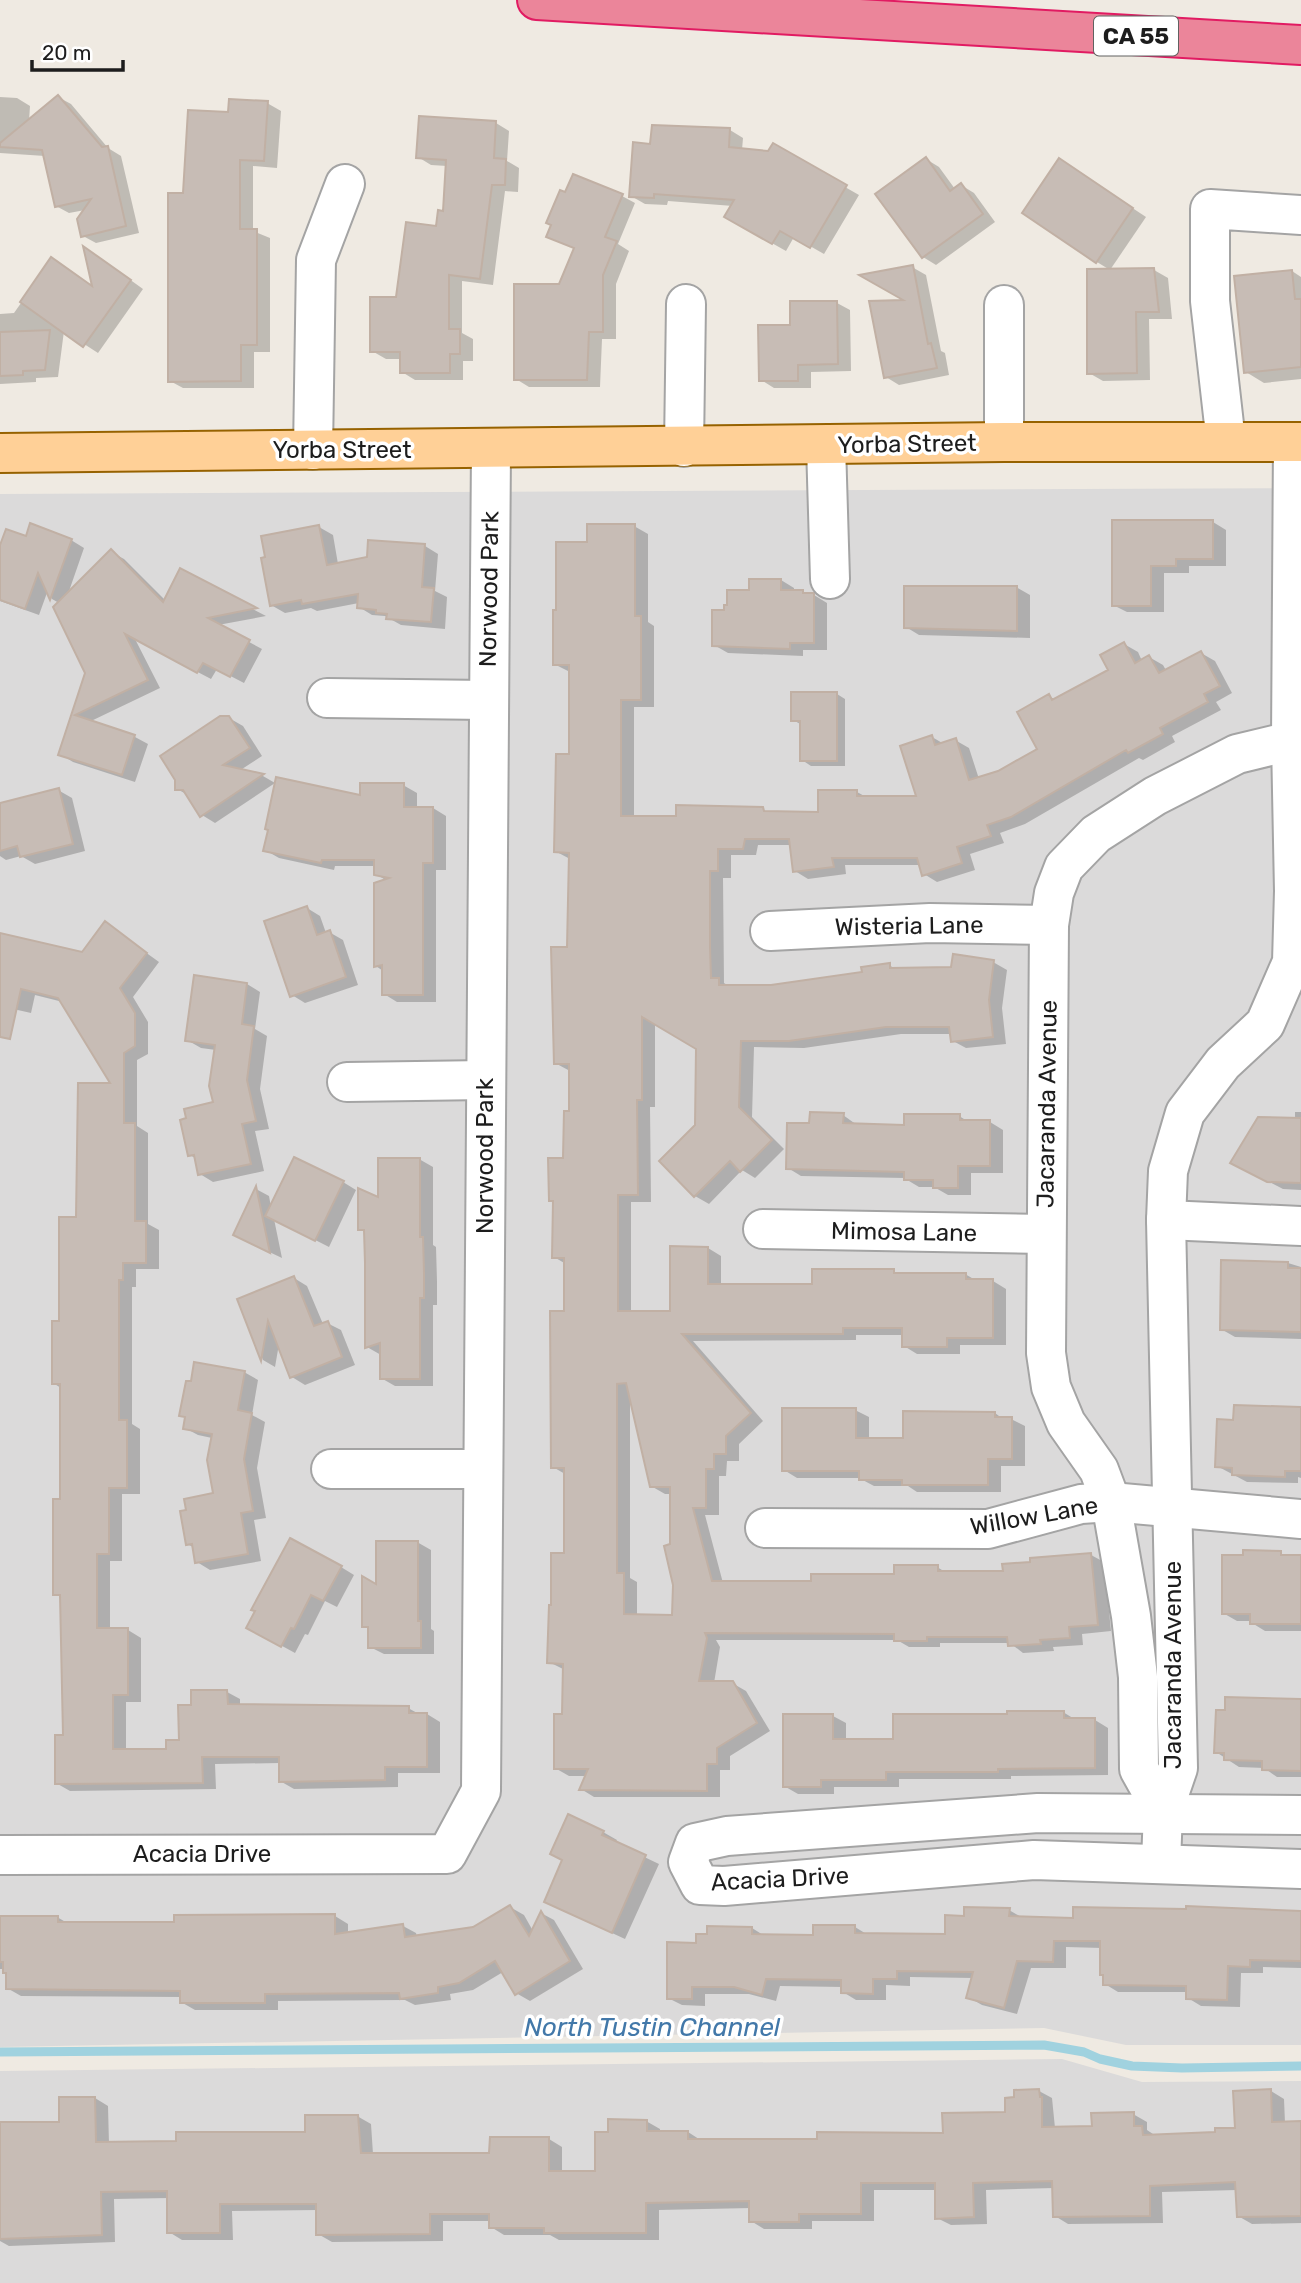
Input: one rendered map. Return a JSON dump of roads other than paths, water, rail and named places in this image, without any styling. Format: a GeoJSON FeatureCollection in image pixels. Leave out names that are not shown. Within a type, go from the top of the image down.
{"type":"FeatureCollection","features":[{"type":"Feature","properties":{"kind":"highway","name":"CA 55"},"geometry":{"type":"LineString","coordinates":[[537,0],[1301,45]]}},
{"type":"Feature","properties":{"kind":"main road","name":"Yorba Street"},"geometry":{"type":"LineString","coordinates":[[0,453],[1004,442],[1297,442]]}},
{"type":"Feature","properties":{"kind":"street"},"geometry":{"type":"LineString","coordinates":[[313,450],[316,260],[345,184]]}},
{"type":"Feature","properties":{"kind":"street"},"geometry":{"type":"LineString","coordinates":[[1226,442],[1210,301],[1210,209],[1301,215]]}},
{"type":"Feature","properties":{"kind":"street"},"geometry":{"type":"LineString","coordinates":[[684,447],[686,304]]}},
{"type":"Feature","properties":{"kind":"street","name":"Yorba Street"},"geometry":{"type":"LineString","coordinates":[[1004,306],[1004,442]]}},
{"type":"Feature","properties":{"kind":"street","name":"Jacaranda Avenue"},"geometry":{"type":"LineString","coordinates":[[1163,1812],[1178,1768],[1166,1220],[1168,1171],[1185,1113],[1223,1063],[1265,1024],[1292,962],[1297,892],[1291,741],[1297,442]]}},
{"type":"Feature","properties":{"kind":"street"},"geometry":{"type":"LineString","coordinates":[[826,445],[830,579]]}},
{"type":"Feature","properties":{"kind":"street","name":"Norwood Park"},"geometry":{"type":"LineString","coordinates":[[447,1854],[481,1791],[487,700],[491,449]]}},
{"type":"Feature","properties":{"kind":"street"},"geometry":{"type":"LineString","coordinates":[[327,698],[487,700]]}},
{"type":"Feature","properties":{"kind":"street","name":"Jacaranda Avenue"},"geometry":{"type":"LineString","coordinates":[[1163,1812],[1139,1769],[1138,1677],[1131,1616],[1111,1502],[1100,1470],[1066,1423],[1051,1387],[1046,1353],[1049,925],[1054,892],[1064,867],[1096,834],[1156,796],[1237,754],[1291,741]]}},
{"type":"Feature","properties":{"kind":"street","name":"Wisteria Lane"},"geometry":{"type":"LineString","coordinates":[[770,931],[930,923],[1049,925]]}},
{"type":"Feature","properties":{"kind":"street"},"geometry":{"type":"LineString","coordinates":[[347,1082],[486,1080]]}},
{"type":"Feature","properties":{"kind":"street"},"geometry":{"type":"LineString","coordinates":[[1166,1220],[1301,1226]]}},
{"type":"Feature","properties":{"kind":"street","name":"Mimosa Lane"},"geometry":{"type":"LineString","coordinates":[[764,1229],[1045,1234]]}},
{"type":"Feature","properties":{"kind":"street"},"geometry":{"type":"LineString","coordinates":[[331,1469],[483,1469]]}},
{"type":"Feature","properties":{"kind":"street","name":"Willow Lane"},"geometry":{"type":"LineString","coordinates":[[765,1528],[988,1529],[1081,1504],[1111,1502],[1301,1519]]}},
{"type":"Feature","properties":{"kind":"street"},"geometry":{"type":"LineString","coordinates":[[1161,1862],[1163,1812]]}},
{"type":"Feature","properties":{"kind":"street","name":"Acacia Drive"},"geometry":{"type":"LineString","coordinates":[[1301,1815],[1038,1813],[727,1836],[695,1843],[688,1862],[700,1885],[724,1886],[1034,1860],[1301,1861]]}},
{"type":"Feature","properties":{"kind":"street","name":"Acacia Drive"},"geometry":{"type":"LineString","coordinates":[[0,1855],[447,1854]]}},
{"type":"Feature","properties":{"kind":"waterway","name":"North Tustin Channel"},"geometry":{"type":"LineString","coordinates":[[0,2052],[1044,2045],[1084,2052],[1100,2059],[1132,2066],[1301,2066]]}}]}
